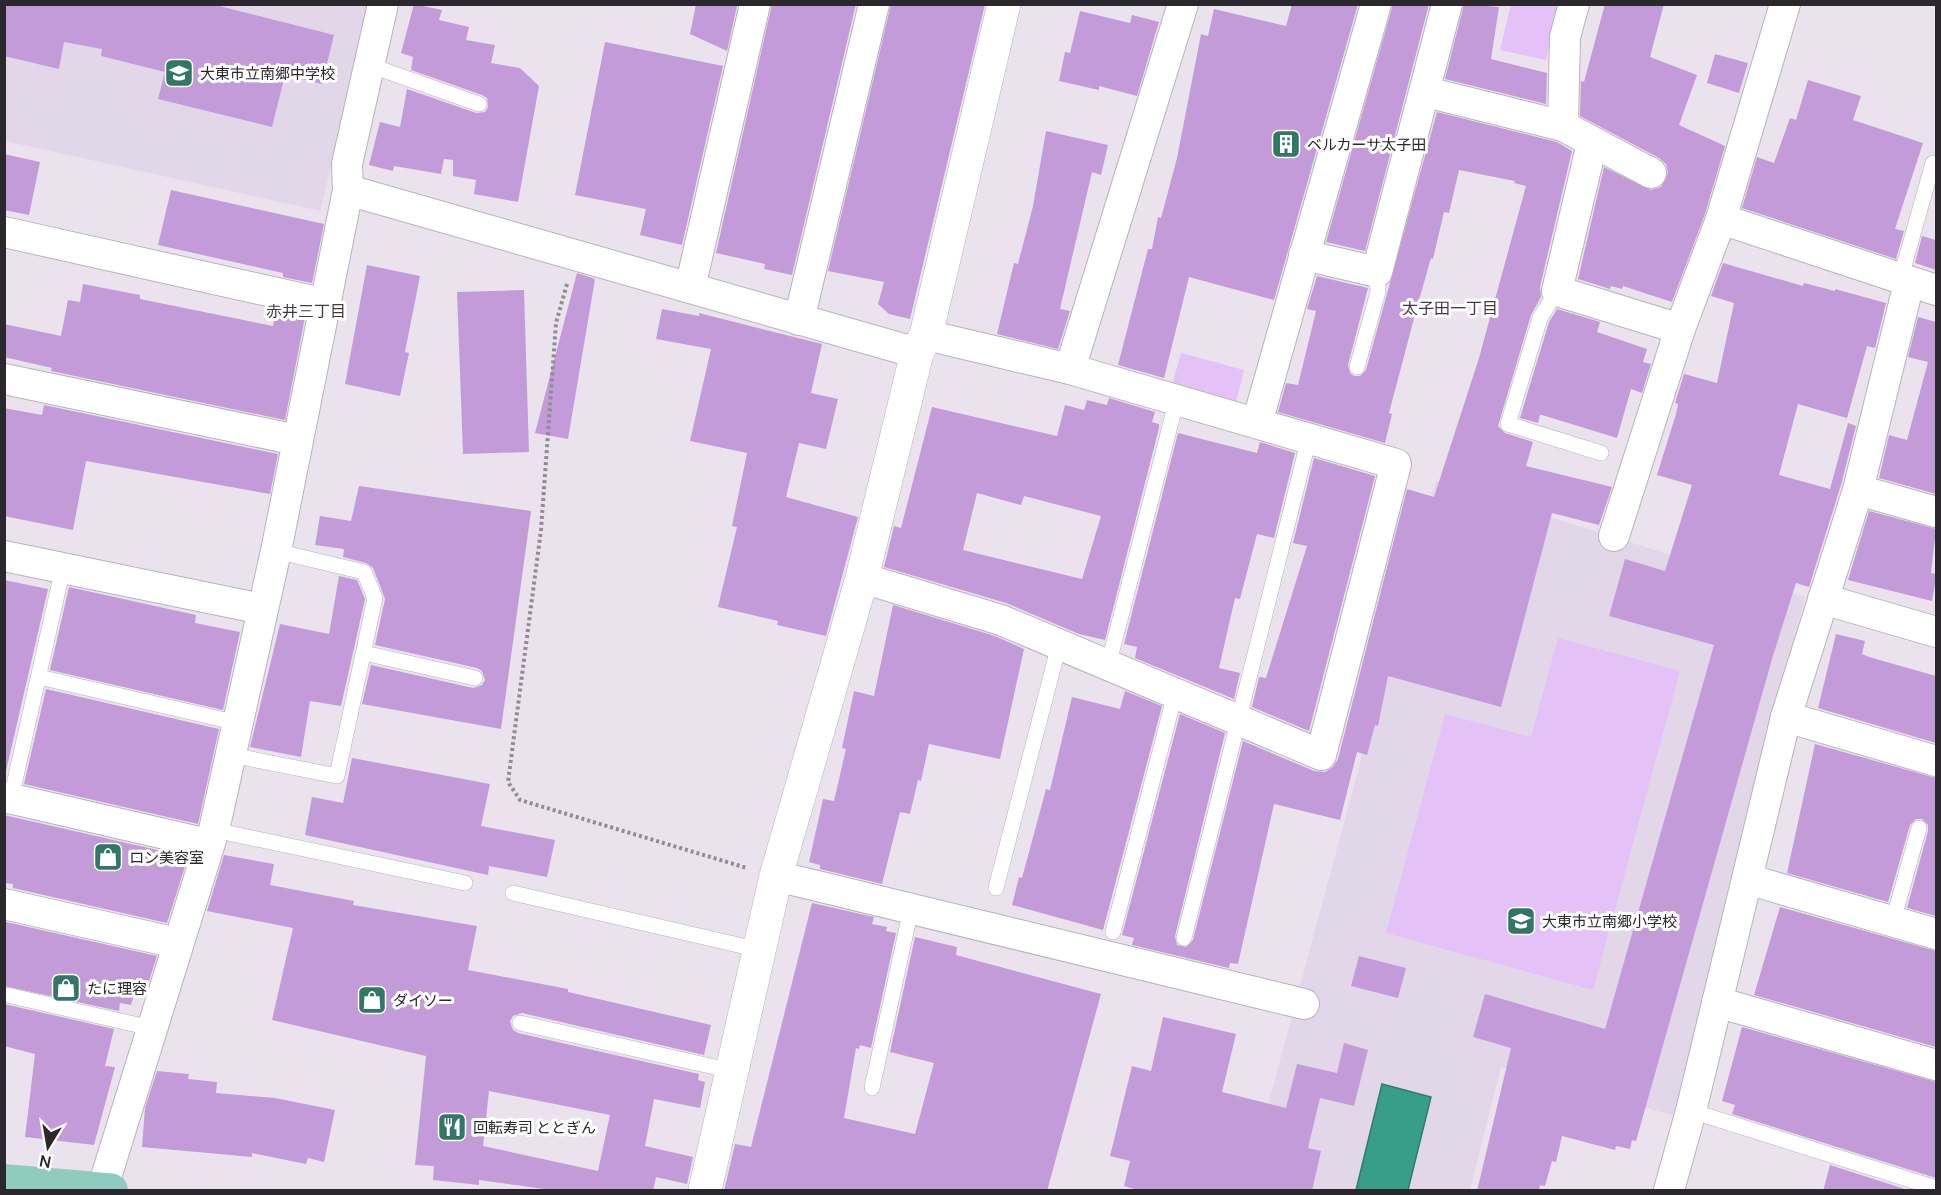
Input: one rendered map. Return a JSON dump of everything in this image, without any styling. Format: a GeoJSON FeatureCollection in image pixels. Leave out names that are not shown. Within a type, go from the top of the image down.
{"type":"FeatureCollection","features":[{"type":"Feature","properties":{"kind":"main road"},"geometry":{"type":"LineString","coordinates":[[4,1181],[111,1191]]}},
{"type":"Feature","properties":{"kind":"street"},"geometry":{"type":"LineString","coordinates":[[102,1190],[211,837],[231,755],[276,551],[326,304],[348,190],[347,164],[383,4]]}},
{"type":"Feature","properties":{"kind":"street"},"geometry":{"type":"LineString","coordinates":[[690,288],[755,4]]}},
{"type":"Feature","properties":{"kind":"street"},"geometry":{"type":"LineString","coordinates":[[799,320],[874,4]]}},
{"type":"Feature","properties":{"kind":"street"},"geometry":{"type":"LineString","coordinates":[[705,1191],[776,876],[862,578],[1004,4]]}},
{"type":"Feature","properties":{"kind":"street"},"geometry":{"type":"LineString","coordinates":[[1070,369],[1183,4]]}},
{"type":"Feature","properties":{"kind":"street"},"geometry":{"type":"LineString","coordinates":[[1257,423],[1376,4]]}},
{"type":"Feature","properties":{"kind":"street"},"geometry":{"type":"LineString","coordinates":[[1304,255],[1377,272],[1448,4]]}},
{"type":"Feature","properties":{"kind":"street"},"geometry":{"type":"LineString","coordinates":[[1563,126],[1565,37],[1574,4]]}},
{"type":"Feature","properties":{"kind":"street"},"geometry":{"type":"LineString","coordinates":[[1614,536],[1680,330],[1721,219],[1785,4]]}},
{"type":"Feature","properties":{"kind":"street"},"geometry":{"type":"LineString","coordinates":[[1426,92],[1563,126],[1651,173]]}},
{"type":"Feature","properties":{"kind":"street"},"geometry":{"type":"LineString","coordinates":[[1592,143],[1557,291],[1680,330]]}},
{"type":"Feature","properties":{"kind":"street"},"geometry":{"type":"LineString","coordinates":[[348,190],[799,320],[921,344],[1070,369],[1396,465],[1321,754],[1238,722],[1001,620],[862,578]]}},
{"type":"Feature","properties":{"kind":"street"},"geometry":{"type":"LineString","coordinates":[[1668,1191],[1691,1111],[1786,717],[1858,490],[1915,284],[1721,219]]}},
{"type":"Feature","properties":{"kind":"street"},"geometry":{"type":"LineString","coordinates":[[5,236],[326,304]]}},
{"type":"Feature","properties":{"kind":"street"},"geometry":{"type":"LineString","coordinates":[[4,379],[297,440]]}},
{"type":"Feature","properties":{"kind":"street"},"geometry":{"type":"LineString","coordinates":[[1858,490],[1936,512]]}},
{"type":"Feature","properties":{"kind":"street"},"geometry":{"type":"LineString","coordinates":[[4,556],[262,609]]}},
{"type":"Feature","properties":{"kind":"street"},"geometry":{"type":"LineString","coordinates":[[1823,599],[1936,632]]}},
{"type":"Feature","properties":{"kind":"street"},"geometry":{"type":"LineString","coordinates":[[1786,717],[1936,761]]}},
{"type":"Feature","properties":{"kind":"street"},"geometry":{"type":"LineString","coordinates":[[8,797],[211,837]]}},
{"type":"Feature","properties":{"kind":"street"},"geometry":{"type":"LineString","coordinates":[[776,876],[1304,1004]]}},
{"type":"Feature","properties":{"kind":"street"},"geometry":{"type":"LineString","coordinates":[[1747,879],[1936,934]]}},
{"type":"Feature","properties":{"kind":"street"},"geometry":{"type":"LineString","coordinates":[[4,904],[177,943]]}},
{"type":"Feature","properties":{"kind":"street"},"geometry":{"type":"LineString","coordinates":[[1717,1002],[1936,1065]]}},
{"type":"Feature","properties":{"kind":"lane"},"geometry":{"type":"LineString","coordinates":[[369,65],[479,105]]}},
{"type":"Feature","properties":{"kind":"lane"},"geometry":{"type":"LineString","coordinates":[[1915,284],[1933,163]]}},
{"type":"Feature","properties":{"kind":"lane"},"geometry":{"type":"LineString","coordinates":[[1357,367],[1378,292],[1377,272]]}},
{"type":"Feature","properties":{"kind":"lane"},"geometry":{"type":"LineString","coordinates":[[1557,291],[1540,318],[1508,424],[1601,453]]}},
{"type":"Feature","properties":{"kind":"lane"},"geometry":{"type":"LineString","coordinates":[[1108,666],[1178,399]]}},
{"type":"Feature","properties":{"kind":"lane"},"geometry":{"type":"LineString","coordinates":[[1184,938],[1309,438]]}},
{"type":"Feature","properties":{"kind":"lane"},"geometry":{"type":"LineString","coordinates":[[231,755],[338,776],[375,597],[364,572],[276,551]]}},
{"type":"Feature","properties":{"kind":"lane"},"geometry":{"type":"LineString","coordinates":[[8,797],[39,677],[63,568]]}},
{"type":"Feature","properties":{"kind":"lane"},"geometry":{"type":"LineString","coordinates":[[996,888],[1059,645]]}},
{"type":"Feature","properties":{"kind":"lane"},"geometry":{"type":"LineString","coordinates":[[364,653],[475,678]]}},
{"type":"Feature","properties":{"kind":"lane"},"geometry":{"type":"LineString","coordinates":[[39,677],[238,723]]}},
{"type":"Feature","properties":{"kind":"lane"},"geometry":{"type":"LineString","coordinates":[[1113,932],[1175,694]]}},
{"type":"Feature","properties":{"kind":"lane"},"geometry":{"type":"LineString","coordinates":[[1893,921],[1919,828]]}},
{"type":"Feature","properties":{"kind":"lane"},"geometry":{"type":"LineString","coordinates":[[211,837],[465,883]]}},
{"type":"Feature","properties":{"kind":"lane"},"geometry":{"type":"LineString","coordinates":[[513,893],[760,950]]}},
{"type":"Feature","properties":{"kind":"lane"},"geometry":{"type":"LineString","coordinates":[[872,1088],[911,909]]}},
{"type":"Feature","properties":{"kind":"lane"},"geometry":{"type":"LineString","coordinates":[[7,995],[151,1028]]}},
{"type":"Feature","properties":{"kind":"lane"},"geometry":{"type":"LineString","coordinates":[[520,1023],[732,1071]]}},
{"type":"Feature","properties":{"kind":"lane"},"geometry":{"type":"LineString","coordinates":[[1691,1111],[1936,1188]]}},
{"type":"Feature","properties":{"kind":"path"},"geometry":{"type":"LineString","coordinates":[[574,256],[556,323],[542,530],[507,782],[520,800],[776,876]]}},
{"type":"Feature","properties":{"kind":"shaded area","name":"大東市立南郷中学校"},"geometry":{"type":"Polygon","coordinates":[[[5,5],[371,5],[320,211],[5,141],[5,5]]]}},
{"type":"Feature","properties":{"kind":"shaded area"},"geometry":{"type":"Polygon","coordinates":[[[1511,5],[1559,5],[1546,60],[1500,50],[1511,5]]]}},
{"type":"Feature","properties":{"kind":"shaded area"},"geometry":{"type":"Polygon","coordinates":[[[1181,353],[1244,370],[1236,402],[1172,385],[1181,353]]]}},
{"type":"Feature","properties":{"kind":"shaded area","name":"大東市立南郷小学校"},"geometry":{"type":"Polygon","coordinates":[[[1436,481],[1805,597],[1675,1116],[1501,1067],[1470,1190],[1245,1190],[1436,481]]]}},
{"type":"Feature","properties":{"kind":"shaded area"},"geometry":{"type":"Polygon","coordinates":[[[1558,638],[1680,671],[1593,990],[1386,933],[1445,714],[1531,737],[1558,638]]]}},
{"type":"Feature","properties":{"kind":"shaded area"},"geometry":{"type":"Polygon","coordinates":[[[1382,1084],[1431,1097],[1408,1190],[1356,1190],[1382,1084]]]}},
{"type":"Feature","properties":{"kind":"building"},"geometry":{"type":"Polygon","coordinates":[[[4,4],[211,4],[334,35],[322,84],[285,75],[272,127],[158,99],[165,72],[101,56],[102,49],[64,42],[59,69],[4,56],[4,4]]]}},
{"type":"Feature","properties":{"kind":"building"},"geometry":{"type":"Polygon","coordinates":[[[414,4],[442,10],[439,20],[469,27],[466,40],[495,45],[491,63],[520,68],[539,86],[518,202],[474,194],[476,180],[453,176],[453,160],[444,159],[441,174],[394,166],[393,171],[369,165],[380,122],[400,127],[407,89],[476,113],[485,112],[488,107],[487,98],[482,95],[411,70],[413,57],[401,53],[414,4]]]}},
{"type":"Feature","properties":{"kind":"building"},"geometry":{"type":"Polygon","coordinates":[[[696,4],[737,6],[727,51],[690,34],[696,4]]]}},
{"type":"Feature","properties":{"kind":"building"},"geometry":{"type":"Polygon","coordinates":[[[772,4],[856,4],[792,275],[764,269],[765,264],[716,253],[772,4]]]}},
{"type":"Feature","properties":{"kind":"building"},"geometry":{"type":"Polygon","coordinates":[[[891,4],[985,4],[910,319],[889,314],[878,304],[884,282],[828,271],[891,4]]]}},
{"type":"Feature","properties":{"kind":"building"},"geometry":{"type":"Polygon","coordinates":[[[1292,4],[1358,4],[1274,300],[1189,277],[1164,378],[1118,365],[1148,249],[1152,249],[1158,217],[1161,218],[1177,158],[1201,34],[1208,36],[1214,9],[1286,26],[1292,4]]]}},
{"type":"Feature","properties":{"kind":"building"},"geometry":{"type":"Polygon","coordinates":[[[1393,4],[1429,4],[1365,251],[1326,242],[1393,4]]]}},
{"type":"Feature","properties":{"kind":"building"},"geometry":{"type":"Polygon","coordinates":[[[1464,4],[1499,7],[1491,59],[1547,73],[1546,104],[1445,79],[1464,4]]]}},
{"type":"Feature","properties":{"kind":"building"},"geometry":{"type":"Polygon","coordinates":[[[1605,4],[1664,4],[1650,57],[1697,75],[1679,125],[1725,146],[1705,214],[1672,302],[1623,286],[1622,289],[1611,286],[1610,289],[1578,279],[1604,167],[1651,190],[1661,187],[1668,173],[1666,164],[1659,158],[1580,116],[1581,81],[1584,82],[1605,4]]]}},
{"type":"Feature","properties":{"kind":"building"},"geometry":{"type":"Polygon","coordinates":[[[1080,11],[1130,23],[1132,15],[1159,22],[1137,96],[1099,86],[1099,90],[1059,81],[1065,52],[1070,53],[1080,11]]]}},
{"type":"Feature","properties":{"kind":"building"},"geometry":{"type":"Polygon","coordinates":[[[605,42],[723,66],[682,245],[640,235],[646,209],[575,195],[605,42]]]}},
{"type":"Feature","properties":{"kind":"building"},"geometry":{"type":"Polygon","coordinates":[[[1715,54],[1748,63],[1739,93],[1707,83],[1715,54]]]}},
{"type":"Feature","properties":{"kind":"building"},"geometry":{"type":"Polygon","coordinates":[[[1808,80],[1861,96],[1853,120],[1923,143],[1895,229],[1904,231],[1896,259],[1742,208],[1757,157],[1774,163],[1790,118],[1796,120],[1808,80]]]}},
{"type":"Feature","properties":{"kind":"building"},"geometry":{"type":"Polygon","coordinates":[[[1437,112],[1557,142],[1572,151],[1540,287],[1541,297],[1531,315],[1498,426],[1505,433],[1533,442],[1526,466],[1612,487],[1599,525],[1552,513],[1501,707],[1388,676],[1378,726],[1375,725],[1367,755],[1357,752],[1340,820],[1274,804],[1238,964],[1230,963],[1229,968],[1132,945],[1134,938],[1122,935],[1180,714],[1225,733],[1175,936],[1177,945],[1186,947],[1193,940],[1243,741],[1314,771],[1325,772],[1333,767],[1338,759],[1407,489],[1434,497],[1479,358],[1526,186],[1514,183],[1515,181],[1459,170],[1449,213],[1444,212],[1433,259],[1431,258],[1417,307],[1389,413],[1392,414],[1385,443],[1278,412],[1286,383],[1298,385],[1316,311],[1307,309],[1317,276],[1368,288],[1348,365],[1350,373],[1354,376],[1360,376],[1366,370],[1437,112]]]}},
{"type":"Feature","properties":{"kind":"building"},"geometry":{"type":"Polygon","coordinates":[[[1046,131],[1108,145],[1101,175],[1092,172],[1060,309],[1070,311],[1058,349],[997,334],[1014,263],[1018,264],[1033,206],[1046,131]]]}},
{"type":"Feature","properties":{"kind":"building"},"geometry":{"type":"Polygon","coordinates":[[[4,154],[40,162],[29,215],[4,210],[4,154]]]}},
{"type":"Feature","properties":{"kind":"building"},"geometry":{"type":"Polygon","coordinates":[[[171,190],[324,224],[312,283],[283,277],[283,273],[158,245],[171,190]]]}},
{"type":"Feature","properties":{"kind":"building"},"geometry":{"type":"Polygon","coordinates":[[[1922,236],[1936,240],[1936,270],[1915,263],[1922,236]]]}},
{"type":"Feature","properties":{"kind":"building"},"geometry":{"type":"Polygon","coordinates":[[[1723,263],[1803,286],[1804,283],[1835,291],[1835,289],[1886,303],[1875,348],[1867,346],[1847,418],[1798,404],[1779,475],[1830,489],[1848,423],[1856,426],[1841,485],[1809,587],[1796,583],[1772,659],[1636,1141],[1632,1140],[1630,1149],[1616,1146],[1615,1150],[1562,1136],[1556,1162],[1552,1161],[1545,1186],[1540,1185],[1539,1191],[1477,1191],[1511,1048],[1473,1037],[1485,994],[1605,1029],[1714,645],[1609,616],[1625,559],[1665,571],[1692,485],[1657,475],[1676,414],[1678,404],[1675,403],[1684,374],[1717,383],[1734,303],[1711,296],[1723,263]]]}},
{"type":"Feature","properties":{"kind":"building"},"geometry":{"type":"Polygon","coordinates":[[[367,265],[420,276],[405,352],[409,353],[400,396],[345,384],[367,265]]]}},
{"type":"Feature","properties":{"kind":"building"},"geometry":{"type":"Polygon","coordinates":[[[577,273],[595,279],[568,439],[535,433],[577,273]]]}},
{"type":"Feature","properties":{"kind":"building"},"geometry":{"type":"Polygon","coordinates":[[[83,284],[140,295],[140,299],[273,326],[276,310],[305,317],[285,420],[51,371],[52,368],[4,357],[4,324],[61,336],[68,300],[80,302],[83,284]]]}},
{"type":"Feature","properties":{"kind":"building"},"geometry":{"type":"Polygon","coordinates":[[[524,290],[529,452],[463,454],[457,292],[524,290]]]}},
{"type":"Feature","properties":{"kind":"building"},"geometry":{"type":"Polygon","coordinates":[[[662,309],[699,316],[699,313],[822,344],[811,393],[838,399],[826,449],[799,443],[786,497],[858,517],[826,636],[777,625],[778,621],[718,607],[737,527],[732,526],[747,453],[690,441],[711,349],[656,339],[662,309]]]}},
{"type":"Feature","properties":{"kind":"building"},"geometry":{"type":"Polygon","coordinates":[[[1557,309],[1600,322],[1597,332],[1647,349],[1643,362],[1651,364],[1642,393],[1631,389],[1617,438],[1542,415],[1538,423],[1520,418],[1549,322],[1557,309]]]}},
{"type":"Feature","properties":{"kind":"building"},"geometry":{"type":"Polygon","coordinates":[[[1918,317],[1936,322],[1936,494],[1879,478],[1889,435],[1907,440],[1928,362],[1908,357],[1918,317]]]}},
{"type":"Feature","properties":{"kind":"building"},"geometry":{"type":"Polygon","coordinates":[[[1109,398],[1155,412],[1152,422],[1159,424],[1159,428],[1105,640],[1079,634],[1006,603],[884,567],[894,526],[901,528],[932,407],[1057,436],[1065,405],[1084,410],[1087,400],[1107,405],[1109,398]],[[977,493],[963,550],[1082,579],[1101,516],[1024,496],[1021,505],[977,493]]]}},
{"type":"Feature","properties":{"kind":"building"},"geometry":{"type":"Polygon","coordinates":[[[44,405],[278,454],[270,494],[86,461],[73,530],[4,516],[4,408],[42,415],[44,405]]]}},
{"type":"Feature","properties":{"kind":"building"},"geometry":{"type":"Polygon","coordinates":[[[1178,433],[1257,453],[1260,442],[1295,453],[1274,538],[1257,534],[1240,599],[1235,598],[1219,668],[1240,673],[1234,699],[1135,658],[1137,647],[1124,644],[1178,433]]]}},
{"type":"Feature","properties":{"kind":"building"},"geometry":{"type":"Polygon","coordinates":[[[1314,458],[1375,476],[1309,731],[1252,707],[1259,677],[1266,678],[1307,546],[1293,543],[1314,458]]]}},
{"type":"Feature","properties":{"kind":"building"},"geometry":{"type":"Polygon","coordinates":[[[359,486],[531,511],[501,729],[362,704],[371,665],[473,688],[482,685],[485,680],[482,671],[477,668],[375,645],[385,599],[373,568],[366,563],[343,557],[344,549],[315,545],[320,516],[351,521],[359,486]]]}},
{"type":"Feature","properties":{"kind":"building"},"geometry":{"type":"Polygon","coordinates":[[[1869,511],[1936,529],[1931,573],[1936,574],[1936,578],[1932,601],[1848,580],[1869,511]]]}},
{"type":"Feature","properties":{"kind":"building"},"geometry":{"type":"Polygon","coordinates":[[[339,576],[357,580],[365,599],[341,706],[310,701],[301,757],[250,747],[280,624],[329,634],[339,576]]]}},
{"type":"Feature","properties":{"kind":"building"},"geometry":{"type":"Polygon","coordinates":[[[4,580],[48,589],[4,780],[4,580]]]}},
{"type":"Feature","properties":{"kind":"building"},"geometry":{"type":"Polygon","coordinates":[[[69,587],[196,615],[195,623],[240,632],[223,710],[50,670],[69,587]]]}},
{"type":"Feature","properties":{"kind":"building"},"geometry":{"type":"Polygon","coordinates":[[[893,605],[995,636],[1024,649],[1000,759],[929,744],[921,781],[918,780],[910,814],[900,812],[882,884],[820,869],[820,865],[809,862],[823,799],[834,801],[846,749],[842,748],[854,691],[874,696],[893,605]]]}},
{"type":"Feature","properties":{"kind":"building"},"geometry":{"type":"Polygon","coordinates":[[[1836,634],[1865,641],[1862,654],[1869,657],[1936,676],[1936,743],[1818,708],[1836,634]]]}},
{"type":"Feature","properties":{"kind":"building"},"geometry":{"type":"Polygon","coordinates":[[[46,689],[219,729],[198,824],[24,784],[46,689]]]}},
{"type":"Feature","properties":{"kind":"building"},"geometry":{"type":"Polygon","coordinates":[[[1125,691],[1162,706],[1103,930],[1012,905],[1019,877],[1022,878],[1046,789],[1050,790],[1072,697],[1120,709],[1125,691]]]}},
{"type":"Feature","properties":{"kind":"building"},"geometry":{"type":"Polygon","coordinates":[[[1815,744],[1936,778],[1936,916],[1907,908],[1928,831],[1928,825],[1922,819],[1916,819],[1910,825],[1888,902],[1787,873],[1815,744]]]}},
{"type":"Feature","properties":{"kind":"building"},"geometry":{"type":"Polygon","coordinates":[[[352,758],[490,784],[481,826],[555,840],[547,877],[489,866],[488,875],[305,835],[312,797],[343,803],[352,758]]]}},
{"type":"Feature","properties":{"kind":"building"},"geometry":{"type":"Polygon","coordinates":[[[4,815],[188,857],[167,923],[13,888],[13,884],[4,883],[4,815]]]}},
{"type":"Feature","properties":{"kind":"building"},"geometry":{"type":"Polygon","coordinates":[[[224,855],[274,864],[270,885],[354,901],[353,905],[477,926],[468,970],[568,989],[568,992],[711,1025],[704,1055],[522,1013],[513,1016],[510,1021],[513,1030],[518,1033],[699,1074],[698,1080],[705,1082],[700,1108],[654,1099],[645,1146],[693,1157],[687,1184],[656,1177],[653,1191],[559,1191],[479,1180],[479,1185],[433,1180],[434,1166],[415,1165],[426,1056],[272,1020],[293,928],[207,911],[224,855]],[[489,1091],[483,1146],[598,1171],[610,1115],[489,1091]]]}},
{"type":"Feature","properties":{"kind":"building"},"geometry":{"type":"Polygon","coordinates":[[[812,903],[874,917],[872,924],[887,927],[886,931],[896,933],[871,1048],[860,1045],[859,1049],[856,1048],[844,1118],[915,1134],[934,1063],[890,1052],[915,937],[957,947],[956,955],[1101,994],[1047,1191],[724,1191],[735,1144],[751,1147],[812,903]]]}},
{"type":"Feature","properties":{"kind":"building"},"geometry":{"type":"Polygon","coordinates":[[[1780,907],[1936,951],[1936,1047],[1754,995],[1780,907]]]}},
{"type":"Feature","properties":{"kind":"building"},"geometry":{"type":"Polygon","coordinates":[[[6,922],[157,956],[149,981],[139,979],[131,1005],[120,1003],[119,1011],[4,986],[6,922]]]}},
{"type":"Feature","properties":{"kind":"building"},"geometry":{"type":"Polygon","coordinates":[[[1359,956],[1406,968],[1398,998],[1351,986],[1359,956]]]}},
{"type":"Feature","properties":{"kind":"building"},"geometry":{"type":"Polygon","coordinates":[[[4,1004],[114,1029],[105,1066],[115,1067],[94,1145],[25,1137],[35,1054],[4,1046],[4,1004]]]}},
{"type":"Feature","properties":{"kind":"building"},"geometry":{"type":"Polygon","coordinates":[[[1163,1017],[1236,1034],[1222,1092],[1286,1108],[1297,1064],[1337,1073],[1344,1043],[1368,1050],[1354,1106],[1320,1098],[1308,1148],[1321,1151],[1312,1191],[1142,1191],[1124,1186],[1130,1161],[1110,1156],[1132,1066],[1151,1071],[1163,1017]]]}},
{"type":"Feature","properties":{"kind":"building"},"geometry":{"type":"Polygon","coordinates":[[[1742,1027],[1936,1082],[1936,1178],[1732,1114],[1735,1105],[1722,1101],[1742,1027]]]}},
{"type":"Feature","properties":{"kind":"building"},"geometry":{"type":"Polygon","coordinates":[[[157,1071],[189,1074],[188,1079],[217,1082],[216,1093],[275,1098],[335,1110],[324,1162],[308,1158],[306,1164],[252,1153],[252,1157],[142,1147],[145,1108],[157,1071]]]}},
{"type":"Feature","properties":{"kind":"building"},"geometry":{"type":"Polygon","coordinates":[[[1830,1165],[1911,1191],[1823,1191],[1830,1165]]]}},
{"type":"Feature","properties":{"kind":"place","name":"大東市立南郷中学校"},"geometry":{"type":"Point","coordinates":[179,73]}},
{"type":"Feature","properties":{"kind":"place","name":"ベルカーサ太子田"},"geometry":{"type":"Point","coordinates":[1286,144]}},
{"type":"Feature","properties":{"kind":"place","name":"ロン美容室"},"geometry":{"type":"Point","coordinates":[108,857]}},
{"type":"Feature","properties":{"kind":"place","name":"大東市立南郷小学校"},"geometry":{"type":"Point","coordinates":[1521,921]}},
{"type":"Feature","properties":{"kind":"place","name":"たに理容"},"geometry":{"type":"Point","coordinates":[66,988]}},
{"type":"Feature","properties":{"kind":"place","name":"ダイソー"},"geometry":{"type":"Point","coordinates":[372,1000]}},
{"type":"Feature","properties":{"kind":"place","name":"回転寿司 ととぎん"},"geometry":{"type":"Point","coordinates":[452,1127]}},
{"type":"Feature","properties":{"kind":"district","name":"太子田一丁目"},"geometry":{"type":"Point","coordinates":[1450,308]}},
{"type":"Feature","properties":{"kind":"district","name":"赤井三丁目"},"geometry":{"type":"Point","coordinates":[306,311]}}]}
